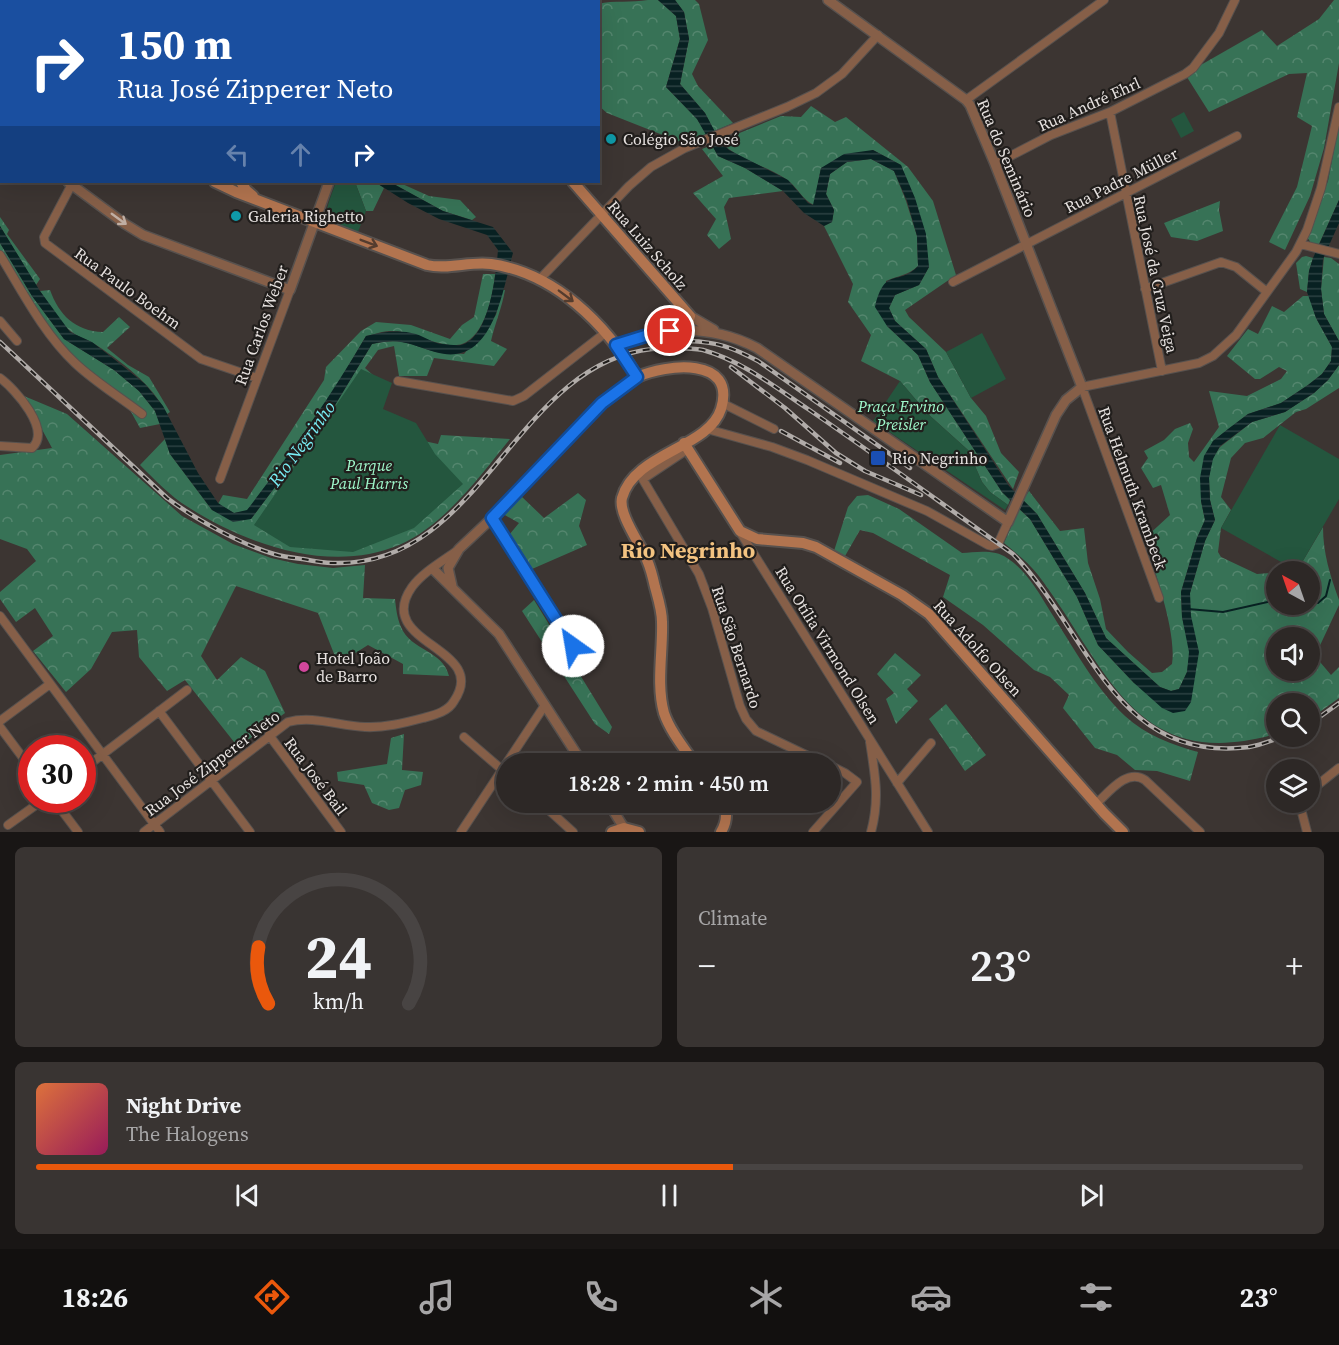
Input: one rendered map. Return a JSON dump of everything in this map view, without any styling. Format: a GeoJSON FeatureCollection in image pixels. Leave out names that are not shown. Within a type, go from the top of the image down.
{"type":"FeatureCollection","features":[{"type":"Feature","properties":{"kind":"main road"},"geometry":{"type":"LineString","coordinates":[[217,183],[235,192],[427,265],[436,267],[489,264],[514,269],[539,280],[568,297],[605,333],[616,345],[637,377]]}},
{"type":"Feature","properties":{"kind":"main road"},"geometry":{"type":"LineString","coordinates":[[242,183],[258,200]]}},
{"type":"Feature","properties":{"kind":"main road","name":"Rua Luiz Scholz"},"geometry":{"type":"LineString","coordinates":[[574,183],[690,316]]}},
{"type":"Feature","properties":{"kind":"main road"},"geometry":{"type":"LineString","coordinates":[[616,345],[645,336],[683,330],[690,316]]}},
{"type":"Feature","properties":{"kind":"main road","name":"Rua José Zipperer Neto"},"geometry":{"type":"LineString","coordinates":[[637,377],[658,369],[672,367],[704,370],[715,374],[721,383],[722,403]]}},
{"type":"Feature","properties":{"kind":"main road"},"geometry":{"type":"LineString","coordinates":[[688,753],[665,714],[661,692],[661,610],[650,566],[622,508],[622,496],[626,488],[641,476],[707,429],[716,419],[722,403]]}},
{"type":"Feature","properties":{"kind":"main road","name":"Rua Otília Virmond Olsen"},"geometry":{"type":"LineString","coordinates":[[686,446],[740,531]]}},
{"type":"Feature","properties":{"kind":"main road","name":"Rua Adolfo Olsen"},"geometry":{"type":"LineString","coordinates":[[740,531],[758,539],[803,543],[816,547],[922,608],[940,625],[1123,832]]}},
{"type":"Feature","properties":{"kind":"main road"},"geometry":{"type":"LineString","coordinates":[[721,832],[725,824],[725,813]]}},
{"type":"Feature","properties":{"kind":"main road"},"geometry":{"type":"LineString","coordinates":[[612,832],[624,828],[639,832]]}},
{"type":"Feature","properties":{"kind":"street","name":"Rua do Seminário"},"geometry":{"type":"LineString","coordinates":[[829,0],[970,105],[1082,387]]}},
{"type":"Feature","properties":{"kind":"street"},"geometry":{"type":"LineString","coordinates":[[966,100],[1104,0]]}},
{"type":"Feature","properties":{"kind":"street","name":"Rua André Ehrl"},"geometry":{"type":"LineString","coordinates":[[995,164],[1051,135],[1110,112],[1185,74],[1193,68],[1225,24],[1235,0]]}},
{"type":"Feature","properties":{"kind":"street"},"geometry":{"type":"LineString","coordinates":[[539,280],[651,167],[699,143],[797,102],[825,87],[842,74],[878,35]]}},
{"type":"Feature","properties":{"kind":"street"},"geometry":{"type":"LineString","coordinates":[[707,429],[807,460],[927,511],[988,545],[998,544],[1056,414],[1066,400],[1082,387],[1199,363],[1213,356],[1236,335],[1300,244],[1321,188],[1339,107]]}},
{"type":"Feature","properties":{"kind":"street","name":"Rua José da Cruz Veiga"},"geometry":{"type":"LineString","coordinates":[[1110,112],[1162,371]]}},
{"type":"Feature","properties":{"kind":"street","name":"Rua Padre Müller"},"geometry":{"type":"LineString","coordinates":[[953,282],[1237,136]]}},
{"type":"Feature","properties":{"kind":"street","name":"Rua Paulo Boehm"},"geometry":{"type":"LineString","coordinates":[[71,183],[44,237],[45,243],[201,358],[257,378]]}},
{"type":"Feature","properties":{"kind":"street"},"geometry":{"type":"LineString","coordinates":[[72,183],[125,224],[143,235],[290,290]]}},
{"type":"Feature","properties":{"kind":"street","name":"Rua Carlos Weber"},"geometry":{"type":"LineString","coordinates":[[220,479],[329,183]]}},
{"type":"Feature","properties":{"kind":"street"},"geometry":{"type":"LineString","coordinates":[[1300,244],[1337,253]]}},
{"type":"Feature","properties":{"kind":"street"},"geometry":{"type":"LineString","coordinates":[[0,255],[32,307],[64,351],[83,370],[142,414]]}},
{"type":"Feature","properties":{"kind":"street"},"geometry":{"type":"LineString","coordinates":[[1145,289],[1221,262],[1236,267],[1267,292]]}},
{"type":"Feature","properties":{"kind":"street"},"geometry":{"type":"LineString","coordinates":[[690,316],[716,332],[747,343],[776,360],[1008,522]]}},
{"type":"Feature","properties":{"kind":"street"},"geometry":{"type":"LineString","coordinates":[[0,321],[17,341]]}},
{"type":"Feature","properties":{"kind":"street"},"geometry":{"type":"LineString","coordinates":[[683,330],[716,332]]}},
{"type":"Feature","properties":{"kind":"street"},"geometry":{"type":"LineString","coordinates":[[398,381],[513,401],[524,396],[605,333]]}},
{"type":"Feature","properties":{"kind":"street","name":"Rua José Zipperer Neto"},"geometry":{"type":"LineString","coordinates":[[144,832],[288,722],[302,719],[363,727],[393,725],[433,715],[453,703],[461,683],[457,667],[445,654],[415,633],[407,621],[404,608],[413,585],[459,549],[492,518],[602,403],[637,377]]}},
{"type":"Feature","properties":{"kind":"street"},"geometry":{"type":"LineString","coordinates":[[0,378],[11,387],[32,413],[38,438],[33,447],[0,446]]}},
{"type":"Feature","properties":{"kind":"street","name":"Rua Helmuth Krambeck"},"geometry":{"type":"LineString","coordinates":[[1082,387],[1159,598]]}},
{"type":"Feature","properties":{"kind":"street"},"geometry":{"type":"LineString","coordinates":[[722,403],[774,429]]}},
{"type":"Feature","properties":{"kind":"street","name":"Rua São Bernardo"},"geometry":{"type":"LineString","coordinates":[[641,476],[699,574],[712,608],[740,706],[751,726],[765,736],[801,753]]}},
{"type":"Feature","properties":{"kind":"street"},"geometry":{"type":"LineString","coordinates":[[492,518],[584,665]]}},
{"type":"Feature","properties":{"kind":"street","name":"Rua Otília Virmond Olsen"},"geometry":{"type":"LineString","coordinates":[[740,531],[928,832]]}},
{"type":"Feature","properties":{"kind":"street"},"geometry":{"type":"LineString","coordinates":[[452,586],[448,568],[459,549]]}},
{"type":"Feature","properties":{"kind":"street"},"geometry":{"type":"LineString","coordinates":[[433,568],[499,634],[576,753]]}},
{"type":"Feature","properties":{"kind":"street"},"geometry":{"type":"LineString","coordinates":[[0,616],[160,832]]}},
{"type":"Feature","properties":{"kind":"street"},"geometry":{"type":"LineString","coordinates":[[0,721],[51,684]]}},
{"type":"Feature","properties":{"kind":"street"},"geometry":{"type":"LineString","coordinates":[[96,759],[187,690]]}},
{"type":"Feature","properties":{"kind":"street"},"geometry":{"type":"LineString","coordinates":[[516,753],[545,705]]}},
{"type":"Feature","properties":{"kind":"street"},"geometry":{"type":"LineString","coordinates":[[159,711],[250,832]]}},
{"type":"Feature","properties":{"kind":"street"},"geometry":{"type":"LineString","coordinates":[[0,727],[18,751]]}},
{"type":"Feature","properties":{"kind":"street","name":"Rua José Bail"},"geometry":{"type":"LineString","coordinates":[[269,735],[340,832]]}},
{"type":"Feature","properties":{"kind":"street"},"geometry":{"type":"LineString","coordinates":[[464,737],[496,764]]}},
{"type":"Feature","properties":{"kind":"street"},"geometry":{"type":"LineString","coordinates":[[869,738],[877,793],[877,805],[871,832]]}},
{"type":"Feature","properties":{"kind":"street"},"geometry":{"type":"LineString","coordinates":[[897,783],[931,743]]}},
{"type":"Feature","properties":{"kind":"street"},"geometry":{"type":"LineString","coordinates":[[1320,783],[1339,768]]}},
{"type":"Feature","properties":{"kind":"street"},"geometry":{"type":"LineString","coordinates":[[841,771],[857,782],[841,800]]}},
{"type":"Feature","properties":{"kind":"street"},"geometry":{"type":"LineString","coordinates":[[1096,804],[1124,780],[1136,776],[1145,780],[1200,832]]}},
{"type":"Feature","properties":{"kind":"street"},"geometry":{"type":"LineString","coordinates":[[461,832],[496,783]]}},
{"type":"Feature","properties":{"kind":"street"},"geometry":{"type":"LineString","coordinates":[[8,825],[25,813]]}},
{"type":"Feature","properties":{"kind":"street"},"geometry":{"type":"LineString","coordinates":[[64,813],[78,832]]}},
{"type":"Feature","properties":{"kind":"street"},"geometry":{"type":"LineString","coordinates":[[552,813],[573,832]]}},
{"type":"Feature","properties":{"kind":"street"},"geometry":{"type":"LineString","coordinates":[[615,813],[624,828]]}},
{"type":"Feature","properties":{"kind":"street"},"geometry":{"type":"LineString","coordinates":[[813,832],[830,813]]}},
{"type":"Feature","properties":{"kind":"street"},"geometry":{"type":"LineString","coordinates":[[1303,813],[1307,832]]}},
{"type":"Feature","properties":{"kind":"green space"},"geometry":{"type":"Polygon","coordinates":[[[658,0],[676,16],[680,39],[666,87],[697,119],[706,134],[683,143],[607,113],[600,107],[600,4],[658,0]]]}},
{"type":"Feature","properties":{"kind":"green space"},"geometry":{"type":"Polygon","coordinates":[[[675,0],[695,0],[699,4],[708,40],[692,74],[698,86],[733,123],[714,131],[705,113],[680,84],[689,39],[684,12],[675,0]]]}},
{"type":"Feature","properties":{"kind":"green space"},"geometry":{"type":"Polygon","coordinates":[[[1334,0],[1339,0],[1339,63],[1324,148],[1310,196],[1285,250],[1269,242],[1297,187],[1312,126],[1297,117],[1307,73],[1289,74],[1209,112],[1185,74],[1262,30],[1277,46],[1319,19],[1334,0]]]}},
{"type":"Feature","properties":{"kind":"green space"},"geometry":{"type":"Polygon","coordinates":[[[811,106],[835,122],[846,117],[908,167],[933,201],[956,275],[905,310],[909,317],[946,352],[971,398],[986,416],[1001,453],[1019,472],[1013,489],[938,377],[926,349],[895,321],[889,308],[895,295],[919,285],[929,267],[901,165],[873,150],[821,168],[814,205],[786,179],[743,158],[720,141],[781,116],[801,117],[811,106]]]}},
{"type":"Feature","properties":{"kind":"green space"},"geometry":{"type":"Polygon","coordinates":[[[1184,112],[1194,131],[1181,138],[1171,119],[1184,112]]]}},
{"type":"Feature","properties":{"kind":"green space"},"geometry":{"type":"Polygon","coordinates":[[[1339,124],[1339,200],[1319,244],[1311,243],[1307,237],[1328,181],[1339,124]]]}},
{"type":"Feature","properties":{"kind":"green space"},"geometry":{"type":"Polygon","coordinates":[[[712,145],[718,156],[745,168],[783,191],[729,198],[724,207],[731,239],[719,249],[707,235],[716,219],[693,193],[723,176],[702,149],[712,145]]]}},
{"type":"Feature","properties":{"kind":"green space"},"geometry":{"type":"Polygon","coordinates":[[[871,159],[894,171],[917,236],[918,266],[886,281],[887,326],[918,355],[930,382],[1002,492],[1010,500],[1008,505],[990,492],[982,482],[968,450],[928,414],[900,381],[861,361],[871,335],[848,302],[853,284],[824,226],[832,222],[834,210],[826,194],[830,174],[847,162],[871,159]]]}},
{"type":"Feature","properties":{"kind":"green space"},"geometry":{"type":"Polygon","coordinates":[[[336,183],[355,183],[366,211],[358,232],[331,220],[327,210],[336,183]]]}},
{"type":"Feature","properties":{"kind":"green space"},"geometry":{"type":"Polygon","coordinates":[[[355,183],[376,183],[384,188],[373,211],[366,211],[355,183]]]}},
{"type":"Feature","properties":{"kind":"green space"},"geometry":{"type":"Polygon","coordinates":[[[392,183],[400,183],[429,196],[460,200],[476,217],[472,220],[443,211],[392,183]]]}},
{"type":"Feature","properties":{"kind":"green space"},"geometry":{"type":"Polygon","coordinates":[[[1220,201],[1219,210],[1223,231],[1197,241],[1171,237],[1164,223],[1220,201]]]}},
{"type":"Feature","properties":{"kind":"green space"},"geometry":{"type":"Polygon","coordinates":[[[0,217],[9,230],[7,234],[40,279],[36,285],[0,226],[0,217]]]}},
{"type":"Feature","properties":{"kind":"green space"},"geometry":{"type":"Polygon","coordinates":[[[0,243],[32,296],[64,339],[114,370],[139,391],[155,411],[160,424],[140,428],[125,401],[64,351],[0,255],[0,243]]]}},
{"type":"Feature","properties":{"kind":"green space"},"geometry":{"type":"Polygon","coordinates":[[[1306,256],[1313,258],[1307,292],[1300,289],[1296,263],[1306,256]]]}},
{"type":"Feature","properties":{"kind":"green space"},"geometry":{"type":"Polygon","coordinates":[[[1324,257],[1331,258],[1339,264],[1339,341],[1324,314],[1321,289],[1324,257]]]}},
{"type":"Feature","properties":{"kind":"green space"},"geometry":{"type":"Polygon","coordinates":[[[483,274],[495,274],[492,293],[482,324],[470,340],[457,345],[442,344],[396,331],[366,336],[322,410],[247,511],[234,513],[218,504],[223,495],[247,499],[324,380],[326,367],[361,331],[376,322],[411,325],[450,339],[462,325],[474,317],[483,274]]]}},
{"type":"Feature","properties":{"kind":"green space"},"geometry":{"type":"Polygon","coordinates":[[[50,290],[63,314],[84,329],[103,332],[119,317],[130,327],[107,348],[128,365],[149,377],[170,412],[167,414],[145,383],[125,365],[68,329],[40,291],[50,290]]]}},
{"type":"Feature","properties":{"kind":"green space","name":"Parque Paul Harris"},"geometry":{"type":"Polygon","coordinates":[[[502,290],[505,290],[504,297],[491,341],[507,349],[494,366],[434,358],[427,376],[399,376],[394,346],[378,350],[365,368],[374,376],[358,427],[438,444],[441,435],[510,439],[474,484],[446,513],[415,537],[399,545],[373,553],[346,557],[318,556],[263,543],[211,521],[188,507],[169,493],[140,465],[165,439],[170,454],[212,510],[251,519],[329,415],[372,344],[398,341],[436,352],[464,354],[496,315],[502,290]]]}},
{"type":"Feature","properties":{"kind":"green space"},"geometry":{"type":"Polygon","coordinates":[[[1303,296],[1309,296],[1316,318],[1332,347],[1331,361],[1322,374],[1308,385],[1281,403],[1248,414],[1213,441],[1201,501],[1205,520],[1197,538],[1181,592],[1182,617],[1190,652],[1187,672],[1179,689],[1171,691],[1160,687],[1106,638],[1085,593],[1037,514],[1023,500],[1029,491],[1060,531],[1084,528],[1088,563],[1100,599],[1106,629],[1152,673],[1162,672],[1172,664],[1173,650],[1164,601],[1145,538],[1170,515],[1161,485],[1153,488],[1141,468],[1148,458],[1144,451],[1164,440],[1175,429],[1190,423],[1193,429],[1188,443],[1189,457],[1194,462],[1219,427],[1209,391],[1247,396],[1281,379],[1287,371],[1279,367],[1260,379],[1255,379],[1227,356],[1248,329],[1258,334],[1272,306],[1284,312],[1303,296]]]}},
{"type":"Feature","properties":{"kind":"green space"},"geometry":{"type":"Polygon","coordinates":[[[982,333],[1006,379],[971,398],[946,352],[982,333]]]}},
{"type":"Feature","properties":{"kind":"green space"},"geometry":{"type":"Polygon","coordinates":[[[1339,365],[1339,388],[1306,409],[1296,412],[1263,438],[1245,443],[1231,458],[1221,497],[1231,510],[1221,528],[1218,552],[1221,557],[1257,574],[1266,573],[1266,615],[1320,615],[1320,561],[1303,561],[1323,527],[1326,555],[1339,605],[1320,645],[1320,627],[1266,627],[1266,681],[1320,681],[1320,662],[1331,675],[1339,667],[1339,698],[1320,712],[1320,693],[1266,693],[1266,736],[1228,743],[1188,739],[1156,726],[1130,704],[1106,677],[1038,575],[1004,543],[1019,509],[1030,519],[1077,597],[1098,645],[1134,683],[1191,702],[1190,593],[1205,541],[1215,520],[1210,500],[1209,478],[1212,459],[1220,447],[1252,422],[1285,412],[1314,393],[1339,365]]]}},
{"type":"Feature","properties":{"kind":"green space","name":"Parque Paul Harris"},"geometry":{"type":"Polygon","coordinates":[[[361,369],[392,383],[383,409],[416,423],[435,454],[463,484],[414,528],[353,552],[290,547],[254,525],[361,369]]]}},
{"type":"Feature","properties":{"kind":"green space","name":"Praça Ervino Preisler"},"geometry":{"type":"Polygon","coordinates":[[[900,381],[928,414],[968,450],[982,482],[990,492],[1008,505],[1005,510],[873,421],[900,381]]]}},
{"type":"Feature","properties":{"kind":"green space"},"geometry":{"type":"Polygon","coordinates":[[[24,396],[67,414],[182,516],[233,544],[271,558],[298,564],[333,568],[365,565],[363,598],[395,599],[401,627],[406,635],[434,655],[446,667],[449,676],[403,674],[403,664],[368,645],[338,664],[318,613],[236,586],[201,656],[217,680],[241,657],[265,671],[285,713],[238,747],[185,680],[167,691],[139,657],[137,630],[112,632],[91,669],[66,692],[33,651],[53,636],[35,608],[16,622],[0,599],[0,592],[36,561],[27,549],[0,539],[0,455],[52,448],[24,396]]]}},
{"type":"Feature","properties":{"kind":"green space"},"geometry":{"type":"Polygon","coordinates":[[[1280,425],[1339,459],[1339,499],[1303,561],[1279,561],[1221,528],[1280,425]]]}},
{"type":"Feature","properties":{"kind":"green space"},"geometry":{"type":"Polygon","coordinates":[[[578,493],[586,500],[579,526],[587,545],[532,569],[509,535],[519,523],[503,514],[521,496],[544,518],[578,493]]]}},
{"type":"Feature","properties":{"kind":"green space"},"geometry":{"type":"Polygon","coordinates":[[[868,495],[899,509],[962,553],[997,553],[1014,563],[1032,582],[1084,666],[1114,705],[1133,723],[1150,734],[1198,752],[1190,781],[1157,771],[1135,770],[1117,755],[1095,748],[1063,708],[1069,695],[1050,677],[1034,670],[983,625],[943,597],[950,575],[873,533],[860,530],[845,556],[834,551],[848,507],[857,496],[868,495]]]}},
{"type":"Feature","properties":{"kind":"green space"},"geometry":{"type":"Polygon","coordinates":[[[534,600],[612,727],[609,734],[595,724],[522,611],[534,600]]]}},
{"type":"Feature","properties":{"kind":"green space"},"geometry":{"type":"Polygon","coordinates":[[[895,653],[921,675],[907,689],[918,701],[896,724],[886,699],[894,693],[877,674],[895,653]]]}},
{"type":"Feature","properties":{"kind":"green space"},"geometry":{"type":"Polygon","coordinates":[[[946,704],[986,755],[965,771],[929,719],[946,704]]]}},
{"type":"Feature","properties":{"kind":"green space"},"geometry":{"type":"Polygon","coordinates":[[[404,734],[402,770],[423,772],[421,785],[405,790],[399,808],[389,810],[372,803],[364,785],[338,781],[337,772],[387,764],[391,738],[404,734]]]}},
{"type":"Feature","properties":{"kind":"water"},"geometry":{"type":"Polygon","coordinates":[[[658,0],[675,0],[684,12],[689,39],[680,84],[705,113],[720,141],[729,150],[788,180],[808,203],[813,205],[821,168],[844,154],[873,150],[901,165],[915,198],[926,234],[929,267],[919,285],[895,295],[889,308],[895,321],[926,349],[938,377],[1009,486],[1037,514],[1085,593],[1106,638],[1160,687],[1171,691],[1179,689],[1187,672],[1189,652],[1182,617],[1181,592],[1197,538],[1205,520],[1200,478],[1204,456],[1213,441],[1248,414],[1281,403],[1322,374],[1331,361],[1332,347],[1316,318],[1307,292],[1313,258],[1339,200],[1339,223],[1323,259],[1321,289],[1324,314],[1339,341],[1339,365],[1314,393],[1285,412],[1252,422],[1220,446],[1213,459],[1209,478],[1210,500],[1215,520],[1205,541],[1190,593],[1191,616],[1199,652],[1191,702],[1185,711],[1173,713],[1162,708],[1134,683],[1098,645],[1077,597],[1030,519],[1002,492],[930,382],[918,355],[887,326],[875,307],[883,286],[888,281],[911,272],[918,266],[917,236],[907,201],[894,171],[871,159],[847,162],[830,174],[826,194],[834,210],[832,222],[824,226],[804,213],[783,191],[745,168],[718,156],[697,119],[666,87],[680,39],[676,16],[658,0]]]}},
{"type":"Feature","properties":{"kind":"water"},"geometry":{"type":"Polygon","coordinates":[[[377,183],[392,183],[443,211],[493,227],[513,253],[492,324],[470,349],[455,354],[435,352],[397,341],[372,344],[329,415],[251,519],[233,522],[212,510],[170,454],[155,411],[139,391],[114,370],[64,339],[32,296],[0,243],[0,226],[40,291],[70,332],[92,342],[145,384],[163,406],[198,473],[218,503],[234,513],[247,510],[263,489],[324,404],[366,336],[397,331],[416,334],[439,343],[461,345],[471,340],[479,330],[490,304],[498,250],[487,235],[439,219],[377,183]]]}},
{"type":"Feature","properties":{"kind":"waterway"},"geometry":{"type":"LineString","coordinates":[[1320,601],[1326,596],[1330,580]]}},
{"type":"Feature","properties":{"kind":"waterway"},"geometry":{"type":"LineString","coordinates":[[1188,609],[1223,612],[1266,602]]}},
{"type":"Feature","properties":{"kind":"railway"},"geometry":{"type":"LineString","coordinates":[[688,341],[724,346],[758,361],[910,468]]}},
{"type":"Feature","properties":{"kind":"railway"},"geometry":{"type":"LineString","coordinates":[[0,342],[178,506],[218,530],[261,550],[285,557],[333,563],[384,556],[427,534],[463,501],[565,389],[605,363],[652,349],[703,350],[731,361],[771,384],[1013,554],[1039,585],[1109,686],[1135,714],[1166,735],[1203,747],[1249,747],[1266,743]]}},
{"type":"Feature","properties":{"kind":"railway"},"geometry":{"type":"LineString","coordinates":[[731,367],[785,408],[836,453],[865,471],[921,495]]}},
{"type":"Feature","properties":{"kind":"railway"},"geometry":{"type":"LineString","coordinates":[[781,431],[840,463]]}},
{"type":"Feature","properties":{"kind":"railway"},"geometry":{"type":"LineString","coordinates":[[1320,717],[1339,703]]}},
{"type":"Feature","properties":{"kind":"place","name":"Colégio São José"},"geometry":{"type":"Point","coordinates":[611,139]}},
{"type":"Feature","properties":{"kind":"place","name":"Galeria Righetto"},"geometry":{"type":"Point","coordinates":[236,216]}},
{"type":"Feature","properties":{"kind":"place","name":"Rio Negrinho"},"geometry":{"type":"Point","coordinates":[878,458]}},
{"type":"Feature","properties":{"kind":"place","name":"Hotel João de Barro"},"geometry":{"type":"Point","coordinates":[304,667]}},
{"type":"Feature","properties":{"kind":"district","name":"Rio Negrinho"},"geometry":{"type":"Point","coordinates":[688,550]}},
{"type":"Feature","properties":{"kind":"route"},"geometry":{"type":"LineString","coordinates":[[573,646],[492,518],[602,403],[637,377],[616,345],[670,331]]}}]}
